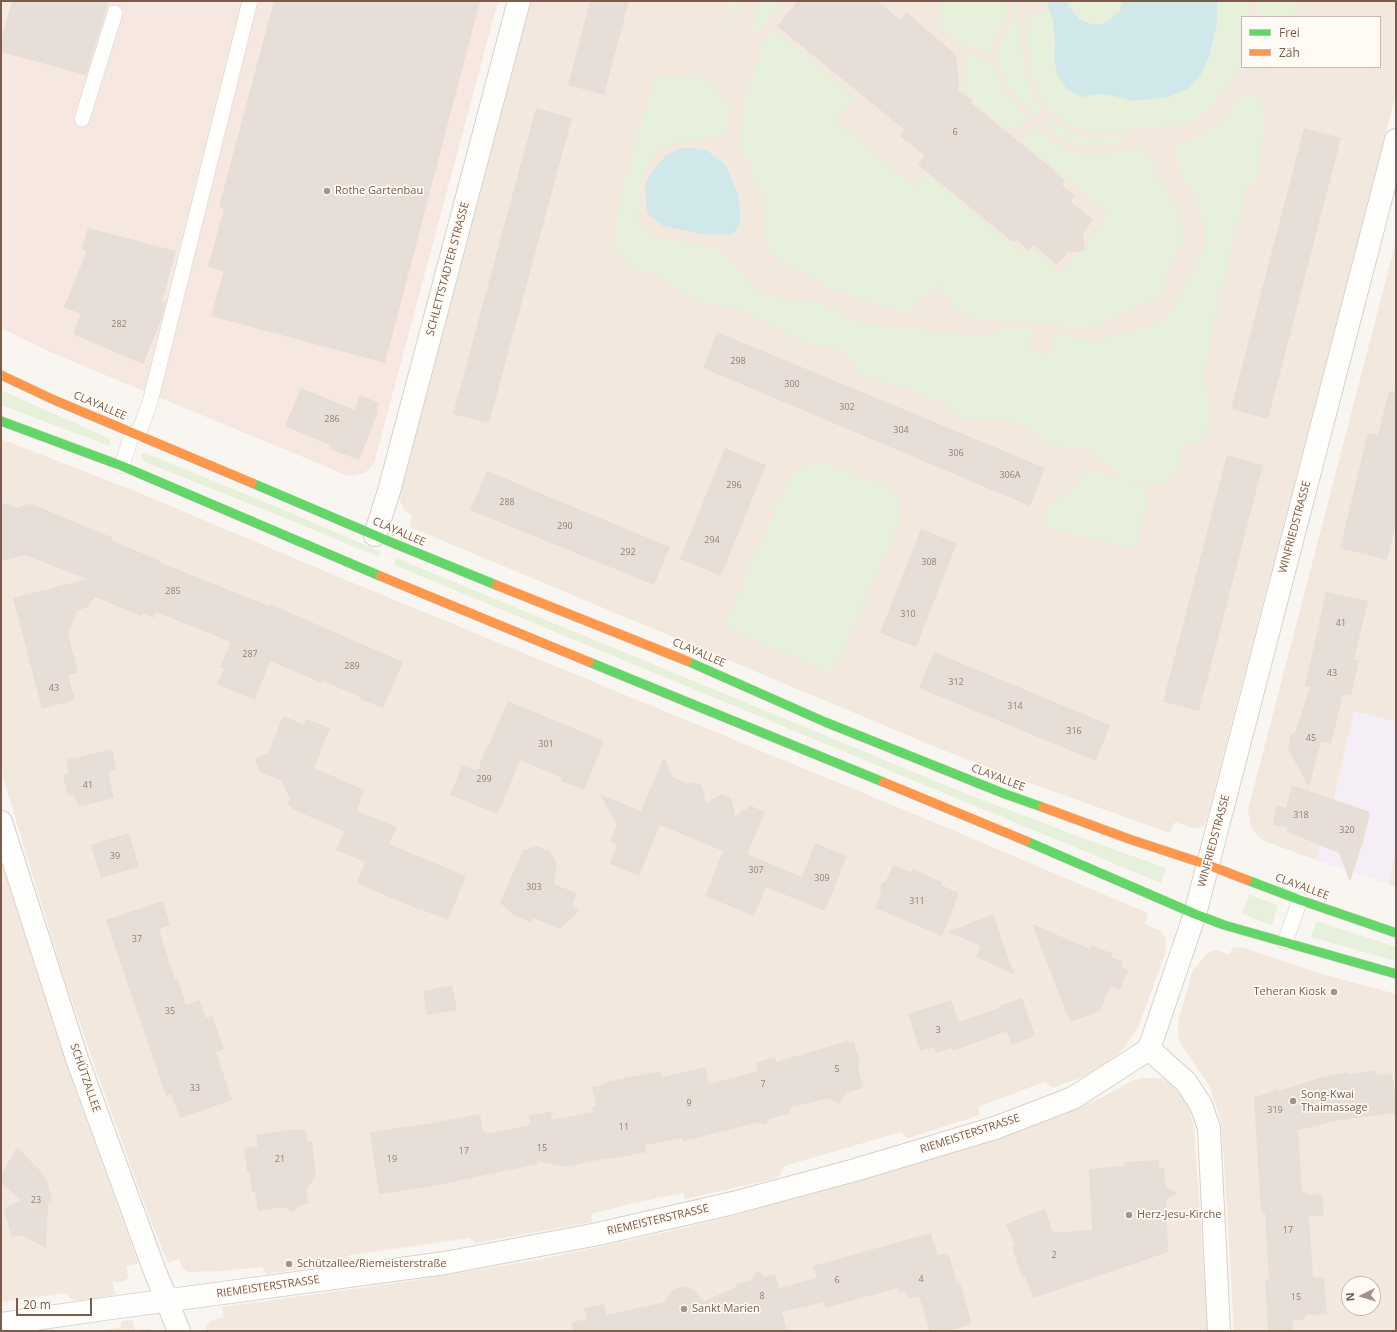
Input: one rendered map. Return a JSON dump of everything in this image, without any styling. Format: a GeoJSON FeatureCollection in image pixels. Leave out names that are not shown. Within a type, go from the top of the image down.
{"type":"FeatureCollection","features":[{"type":"Feature","properties":{"kind":"main road","name":"CLAYALLEE"},"geometry":{"type":"LineString","coordinates":[[1,375],[54,400],[375,535],[541,604],[698,665],[825,722],[1005,794],[1396,933]]}},
{"type":"Feature","properties":{"kind":"main road"},"geometry":{"type":"LineString","coordinates":[[1,421],[122,466],[381,577],[1005,832],[1195,914],[1224,925],[1396,974]]}},
{"type":"Feature","properties":{"kind":"street","name":"SCHLETTSTADTER STRASSE"},"geometry":{"type":"LineString","coordinates":[[375,535],[391,483],[519,1]]}},
{"type":"Feature","properties":{"kind":"street","name":"WINFRIEDSTRASSE"},"geometry":{"type":"LineString","coordinates":[[1195,914],[1396,140]]}},
{"type":"Feature","properties":{"kind":"street","name":"SCHÜTZALLEE"},"geometry":{"type":"LineString","coordinates":[[1,822],[78,1059],[178,1331]]}},
{"type":"Feature","properties":{"kind":"street"},"geometry":{"type":"LineString","coordinates":[[1195,914],[1149,1049],[1186,1082],[1201,1105],[1209,1128],[1219,1331]]}},
{"type":"Feature","properties":{"kind":"street","name":"RIEMEISTERSTRASSE"},"geometry":{"type":"LineString","coordinates":[[1,1324],[445,1263],[598,1234],[733,1202],[855,1170],[995,1128],[1073,1098],[1149,1049]]}},
{"type":"Feature","properties":{"kind":"lane"},"geometry":{"type":"LineString","coordinates":[[122,466],[150,402],[250,1]]}},
{"type":"Feature","properties":{"kind":"lane"},"geometry":{"type":"LineString","coordinates":[[82,119],[115,13]]}},
{"type":"Feature","properties":{"kind":"lane"},"geometry":{"type":"LineString","coordinates":[[1285,942],[1300,900]]}},
{"type":"Feature","properties":{"kind":"shaded area"},"geometry":{"type":"Polygon","coordinates":[[[1,1],[498,1],[374,463],[364,473],[352,476],[346,475],[50,352],[1,328],[1,1]]]}},
{"type":"Feature","properties":{"kind":"shaded area"},"geometry":{"type":"Polygon","coordinates":[[[531,1],[1396,1],[1396,94],[1206,821],[1203,827],[1193,828],[1175,822],[1170,833],[1013,777],[943,750],[410,527],[412,516],[406,512],[399,497],[531,1]]]}},
{"type":"Feature","properties":{"kind":"shaded area"},"geometry":{"type":"Polygon","coordinates":[[[1396,241],[1396,722],[1354,711],[1334,799],[1316,860],[1262,840],[1251,826],[1248,810],[1396,241]]]}},
{"type":"Feature","properties":{"kind":"shaded area"},"geometry":{"type":"Polygon","coordinates":[[[1,439],[140,493],[317,568],[919,816],[1148,913],[1145,924],[1161,931],[1165,937],[1166,943],[1165,954],[1139,1025],[1124,1048],[1102,1066],[1085,1076],[1055,1087],[1051,1087],[1044,1082],[978,1107],[980,1115],[908,1138],[901,1132],[784,1166],[782,1173],[777,1178],[685,1199],[683,1193],[634,1203],[591,1214],[592,1222],[476,1243],[469,1238],[350,1255],[343,1263],[267,1274],[262,1267],[222,1271],[188,1272],[182,1268],[179,1259],[168,1263],[150,1219],[64,978],[1,771],[1,439]]]}},
{"type":"Feature","properties":{"kind":"shaded area"},"geometry":{"type":"Polygon","coordinates":[[[1354,711],[1396,722],[1396,850],[1388,884],[1316,860],[1334,799],[1354,711]]]}},
{"type":"Feature","properties":{"kind":"shaded area"},"geometry":{"type":"Polygon","coordinates":[[[1396,850],[1396,887],[1388,884],[1396,850]]]}},
{"type":"Feature","properties":{"kind":"shaded area"},"geometry":{"type":"Polygon","coordinates":[[[1,862],[72,1082],[138,1262],[137,1264],[126,1266],[128,1277],[126,1280],[123,1282],[113,1282],[115,1295],[74,1301],[66,1293],[1,1302],[1,862]]]}},
{"type":"Feature","properties":{"kind":"shaded area"},"geometry":{"type":"Polygon","coordinates":[[[1233,947],[1244,948],[1322,974],[1396,994],[1396,1331],[1234,1331],[1221,1121],[1210,1087],[1179,1041],[1178,1030],[1179,1018],[1193,970],[1209,952],[1216,950],[1229,955],[1233,947]]]}},
{"type":"Feature","properties":{"kind":"shaded area"},"geometry":{"type":"Polygon","coordinates":[[[1143,1078],[1160,1078],[1174,1085],[1185,1095],[1194,1126],[1208,1331],[207,1331],[206,1327],[211,1321],[224,1317],[222,1307],[411,1281],[543,1259],[663,1233],[739,1214],[921,1161],[1101,1098],[1134,1080],[1143,1078]]]}},
{"type":"Feature","properties":{"kind":"shaded area"},"geometry":{"type":"Polygon","coordinates":[[[132,1320],[135,1330],[150,1329],[152,1331],[94,1331],[120,1328],[122,1321],[132,1320]]]}},
{"type":"Feature","properties":{"kind":"green space"},"geometry":{"type":"Polygon","coordinates":[[[727,1],[740,1],[735,23],[732,19],[727,1]]]}},
{"type":"Feature","properties":{"kind":"green space"},"geometry":{"type":"Polygon","coordinates":[[[757,1],[778,1],[781,4],[758,32],[755,33],[751,30],[757,1]]]}},
{"type":"Feature","properties":{"kind":"green space"},"geometry":{"type":"Polygon","coordinates":[[[940,1],[1005,1],[1007,8],[1004,24],[993,40],[990,55],[958,42],[942,30],[939,9],[940,1]]]}},
{"type":"Feature","properties":{"kind":"green space"},"geometry":{"type":"Polygon","coordinates":[[[1011,1],[1016,1],[1026,75],[1033,96],[1042,112],[1036,117],[1022,105],[1012,92],[997,60],[999,43],[1009,28],[1012,17],[1013,8],[1011,1]]]}},
{"type":"Feature","properties":{"kind":"green space"},"geometry":{"type":"Polygon","coordinates":[[[1067,1],[1090,1],[1099,3],[1100,1],[1123,1],[1120,11],[1111,19],[1104,24],[1093,25],[1079,19],[1069,7],[1067,1]]]}},
{"type":"Feature","properties":{"kind":"green space"},"geometry":{"type":"Polygon","coordinates":[[[1217,1],[1249,1],[1250,16],[1241,16],[1241,63],[1231,81],[1200,118],[1182,125],[1103,132],[1085,131],[1065,123],[1050,111],[1041,99],[1031,74],[1026,37],[1026,21],[1035,13],[1049,8],[1054,31],[1054,60],[1058,77],[1068,90],[1082,97],[1098,94],[1111,95],[1133,101],[1147,100],[1209,56],[1217,24],[1217,1]]]}},
{"type":"Feature","properties":{"kind":"green space"},"geometry":{"type":"Polygon","coordinates":[[[1256,1],[1298,1],[1293,16],[1257,16],[1256,1]]]}},
{"type":"Feature","properties":{"kind":"green space"},"geometry":{"type":"Polygon","coordinates":[[[772,31],[777,32],[854,98],[835,121],[914,188],[926,174],[1025,257],[1032,249],[1060,273],[1082,249],[1109,214],[1020,139],[1038,129],[1054,143],[1069,151],[1087,156],[1141,148],[1149,156],[1161,186],[1172,199],[1181,219],[1183,236],[1182,244],[1168,268],[1163,291],[1151,301],[1122,312],[1095,326],[1073,329],[1047,323],[989,321],[972,317],[954,307],[937,282],[933,291],[918,298],[913,312],[903,312],[829,288],[801,270],[790,266],[773,255],[767,246],[764,234],[764,204],[750,167],[739,146],[738,136],[741,129],[743,100],[750,86],[758,53],[763,41],[772,31]]]}},
{"type":"Feature","properties":{"kind":"green space"},"geometry":{"type":"Polygon","coordinates":[[[965,53],[991,63],[1003,90],[1031,122],[1006,129],[973,103],[974,100],[962,89],[966,74],[965,53]]]}},
{"type":"Feature","properties":{"kind":"green space"},"geometry":{"type":"Polygon","coordinates":[[[1249,68],[1261,68],[1259,76],[1254,74],[1249,68]]]}},
{"type":"Feature","properties":{"kind":"green space"},"geometry":{"type":"Polygon","coordinates":[[[654,75],[695,76],[712,84],[728,109],[728,124],[717,137],[674,143],[660,148],[649,162],[639,186],[640,203],[637,222],[644,227],[650,236],[715,247],[758,291],[777,298],[812,301],[857,322],[927,331],[951,330],[973,336],[997,333],[999,329],[1032,329],[1029,352],[1051,355],[1054,332],[1100,343],[1109,336],[1135,331],[1164,320],[1167,317],[1198,263],[1206,239],[1195,195],[1177,170],[1176,148],[1182,142],[1190,140],[1221,124],[1240,97],[1255,96],[1261,100],[1265,122],[1259,156],[1258,175],[1255,182],[1245,187],[1241,213],[1232,241],[1226,274],[1218,297],[1218,306],[1211,331],[1208,353],[1203,368],[1210,406],[1209,419],[1203,442],[1196,444],[1184,444],[1182,446],[1179,466],[1176,472],[1167,481],[1153,487],[1139,480],[1124,479],[1091,450],[1048,444],[1026,427],[1012,422],[1000,420],[964,419],[944,404],[908,388],[888,382],[871,380],[857,371],[843,350],[799,341],[778,328],[738,309],[697,301],[656,276],[631,266],[621,257],[615,245],[615,229],[620,198],[654,75]]]}},
{"type":"Feature","properties":{"kind":"green space"},"geometry":{"type":"Polygon","coordinates":[[[1052,121],[1077,135],[1088,138],[1126,136],[1127,139],[1101,145],[1086,146],[1061,138],[1046,126],[1052,121]]]}},
{"type":"Feature","properties":{"kind":"green space"},"geometry":{"type":"Polygon","coordinates":[[[1,390],[110,439],[110,445],[1,405],[1,390]]]}},
{"type":"Feature","properties":{"kind":"green space"},"geometry":{"type":"Polygon","coordinates":[[[145,453],[282,509],[381,552],[379,557],[145,462],[141,456],[145,453]]]}},
{"type":"Feature","properties":{"kind":"green space"},"geometry":{"type":"Polygon","coordinates":[[[819,462],[884,486],[897,501],[899,514],[899,522],[832,674],[724,626],[790,475],[802,467],[819,462]]]}},
{"type":"Feature","properties":{"kind":"green space"},"geometry":{"type":"Polygon","coordinates":[[[1084,468],[1140,484],[1148,495],[1134,549],[1043,527],[1048,505],[1078,485],[1084,468]]]}},
{"type":"Feature","properties":{"kind":"green space"},"geometry":{"type":"Polygon","coordinates":[[[396,558],[967,794],[1166,868],[1161,883],[394,565],[396,558]]]}},
{"type":"Feature","properties":{"kind":"green space"},"geometry":{"type":"Polygon","coordinates":[[[1249,895],[1278,905],[1272,925],[1242,914],[1249,895]]]}},
{"type":"Feature","properties":{"kind":"green space"},"geometry":{"type":"Polygon","coordinates":[[[1317,921],[1396,947],[1396,961],[1311,937],[1317,921]]]}},
{"type":"Feature","properties":{"kind":"water"},"geometry":{"type":"Polygon","coordinates":[[[1046,1],[1067,1],[1069,7],[1079,19],[1093,25],[1103,24],[1111,19],[1120,11],[1123,1],[1217,1],[1217,24],[1209,56],[1200,76],[1187,89],[1169,97],[1133,101],[1111,95],[1098,94],[1082,97],[1068,90],[1058,77],[1054,60],[1055,45],[1053,21],[1046,1]]]}},
{"type":"Feature","properties":{"kind":"water"},"geometry":{"type":"Polygon","coordinates":[[[689,148],[706,150],[725,164],[738,194],[740,208],[740,222],[733,234],[707,235],[663,226],[649,215],[647,211],[645,186],[649,175],[666,155],[679,149],[689,148]]]}},
{"type":"Feature","properties":{"kind":"building"},"geometry":{"type":"Polygon","coordinates":[[[12,1],[109,1],[86,75],[1,52],[1,41],[12,1]]]}},
{"type":"Feature","properties":{"kind":"building","name":"Rothe Gartenbau"},"geometry":{"type":"Polygon","coordinates":[[[274,1],[480,1],[385,363],[211,316],[224,271],[208,267],[224,209],[219,207],[274,1]]]}},
{"type":"Feature","properties":{"kind":"building"},"geometry":{"type":"Polygon","coordinates":[[[590,1],[629,1],[604,95],[568,85],[590,1]]]}},
{"type":"Feature","properties":{"kind":"building"},"geometry":{"type":"Polygon","coordinates":[[[798,1],[877,1],[900,20],[906,12],[956,55],[959,86],[957,89],[973,101],[971,103],[1056,172],[1055,173],[1065,181],[1062,185],[1075,196],[1070,201],[1093,220],[1083,233],[1085,251],[1068,252],[1057,265],[1034,245],[1029,250],[1017,240],[1013,242],[918,165],[925,156],[900,136],[905,130],[777,26],[798,1]]]}},
{"type":"Feature","properties":{"kind":"building"},"geometry":{"type":"Polygon","coordinates":[[[536,108],[572,118],[489,423],[453,414],[536,108]]]}},
{"type":"Feature","properties":{"kind":"building"},"geometry":{"type":"Polygon","coordinates":[[[1304,128],[1341,138],[1268,419],[1231,409],[1304,128]]]}},
{"type":"Feature","properties":{"kind":"building"},"geometry":{"type":"Polygon","coordinates":[[[88,228],[176,251],[162,301],[166,302],[160,323],[143,364],[73,334],[81,314],[64,307],[87,251],[81,249],[88,228]]]}},
{"type":"Feature","properties":{"kind":"building"},"geometry":{"type":"Polygon","coordinates":[[[717,332],[1045,468],[1030,506],[703,368],[717,332]]]}},
{"type":"Feature","properties":{"kind":"building"},"geometry":{"type":"Polygon","coordinates":[[[301,388],[355,410],[360,395],[379,403],[376,411],[378,412],[359,460],[330,449],[332,446],[285,426],[301,388]]]}},
{"type":"Feature","properties":{"kind":"building"},"geometry":{"type":"Polygon","coordinates":[[[1389,391],[1396,392],[1396,524],[1387,560],[1340,548],[1368,433],[1378,435],[1389,391]]]}},
{"type":"Feature","properties":{"kind":"building"},"geometry":{"type":"Polygon","coordinates":[[[725,448],[766,465],[721,576],[680,559],[725,448]]]}},
{"type":"Feature","properties":{"kind":"building"},"geometry":{"type":"Polygon","coordinates":[[[1227,455],[1263,465],[1199,711],[1163,702],[1227,455]]]}},
{"type":"Feature","properties":{"kind":"building"},"geometry":{"type":"Polygon","coordinates":[[[487,471],[670,547],[654,585],[470,510],[487,471]]]}},
{"type":"Feature","properties":{"kind":"building"},"geometry":{"type":"Polygon","coordinates":[[[1,502],[17,508],[28,504],[34,505],[113,538],[112,540],[115,542],[159,560],[159,562],[269,606],[270,604],[403,662],[383,708],[360,699],[361,697],[323,681],[322,683],[270,661],[255,700],[217,684],[224,669],[220,668],[231,642],[156,612],[154,618],[142,613],[141,616],[95,597],[87,607],[77,611],[68,634],[78,672],[68,675],[75,700],[42,709],[13,598],[87,579],[25,555],[1,561],[1,502]]]}},
{"type":"Feature","properties":{"kind":"building"},"geometry":{"type":"Polygon","coordinates":[[[921,529],[957,543],[916,647],[880,633],[921,529]]]}},
{"type":"Feature","properties":{"kind":"building"},"geometry":{"type":"Polygon","coordinates":[[[1326,592],[1368,601],[1354,660],[1359,661],[1351,696],[1343,694],[1331,744],[1321,741],[1309,787],[1288,749],[1291,735],[1296,731],[1310,687],[1305,686],[1326,592]]]}},
{"type":"Feature","properties":{"kind":"building"},"geometry":{"type":"Polygon","coordinates":[[[934,652],[1110,725],[1096,761],[919,688],[934,652]]]}},
{"type":"Feature","properties":{"kind":"building"},"geometry":{"type":"Polygon","coordinates":[[[508,701],[604,741],[584,790],[561,781],[562,778],[520,760],[498,814],[450,795],[462,766],[478,770],[486,746],[488,747],[508,701]]]}},
{"type":"Feature","properties":{"kind":"building"},"geometry":{"type":"Polygon","coordinates":[[[283,716],[304,725],[306,719],[330,728],[314,768],[364,790],[357,811],[397,827],[389,844],[466,876],[448,920],[420,910],[357,883],[365,862],[336,850],[344,831],[294,810],[288,804],[290,799],[282,781],[260,772],[255,759],[268,753],[283,716]]]}},
{"type":"Feature","properties":{"kind":"building"},"geometry":{"type":"Polygon","coordinates":[[[112,749],[116,770],[108,772],[114,798],[78,807],[74,795],[68,796],[63,775],[69,773],[66,760],[112,749]]]}},
{"type":"Feature","properties":{"kind":"building"},"geometry":{"type":"Polygon","coordinates":[[[664,757],[672,777],[689,784],[693,782],[701,785],[706,803],[722,794],[731,798],[735,816],[751,806],[765,812],[747,854],[802,877],[815,843],[847,856],[825,911],[766,887],[754,916],[705,896],[723,851],[660,825],[639,876],[610,864],[617,845],[610,841],[618,823],[616,823],[600,794],[641,811],[664,757]]]}},
{"type":"Feature","properties":{"kind":"building"},"geometry":{"type":"Polygon","coordinates":[[[1292,785],[1370,812],[1365,835],[1350,882],[1339,853],[1286,831],[1288,828],[1273,825],[1276,805],[1286,808],[1292,785]]]}},
{"type":"Feature","properties":{"kind":"building"},"geometry":{"type":"Polygon","coordinates":[[[129,833],[139,867],[101,878],[91,845],[129,833]]]}},
{"type":"Feature","properties":{"kind":"building"},"geometry":{"type":"Polygon","coordinates":[[[538,846],[549,851],[557,863],[554,884],[576,893],[572,907],[580,910],[560,929],[533,918],[531,922],[515,916],[500,903],[523,850],[538,846]]]}},
{"type":"Feature","properties":{"kind":"building"},"geometry":{"type":"Polygon","coordinates":[[[893,865],[911,872],[913,869],[942,882],[941,885],[959,893],[942,936],[875,908],[881,894],[880,888],[882,883],[886,881],[893,865]]]}},
{"type":"Feature","properties":{"kind":"building"},"geometry":{"type":"Polygon","coordinates":[[[163,901],[170,925],[159,929],[175,980],[178,979],[186,1005],[200,1000],[206,1018],[212,1016],[224,1049],[216,1052],[232,1100],[180,1118],[171,1094],[166,1096],[106,920],[163,901]]]}},
{"type":"Feature","properties":{"kind":"building"},"geometry":{"type":"Polygon","coordinates":[[[993,914],[1014,974],[976,957],[981,946],[948,932],[993,914]]]}},
{"type":"Feature","properties":{"kind":"building"},"geometry":{"type":"Polygon","coordinates":[[[1032,924],[1090,949],[1091,945],[1113,954],[1111,957],[1123,962],[1121,967],[1128,970],[1120,990],[1110,986],[1100,1011],[1070,1022],[1032,924]]]}},
{"type":"Feature","properties":{"kind":"building"},"geometry":{"type":"Polygon","coordinates":[[[452,985],[457,1010],[427,1015],[423,991],[452,985]]]}},
{"type":"Feature","properties":{"kind":"building"},"geometry":{"type":"Polygon","coordinates":[[[1022,998],[1035,1036],[1012,1045],[1007,1031],[953,1051],[952,1048],[936,1053],[934,1047],[920,1051],[908,1014],[951,1000],[959,1022],[1022,998]]]}},
{"type":"Feature","properties":{"kind":"building"},"geometry":{"type":"Polygon","coordinates":[[[848,1041],[849,1044],[854,1042],[860,1063],[858,1067],[863,1088],[846,1093],[840,1104],[828,1098],[789,1108],[790,1113],[770,1119],[766,1125],[759,1122],[683,1141],[682,1138],[645,1145],[646,1152],[621,1157],[607,1158],[566,1167],[537,1161],[538,1164],[428,1187],[379,1194],[370,1132],[480,1114],[483,1132],[486,1131],[486,1134],[530,1125],[529,1116],[551,1111],[552,1120],[593,1112],[592,1107],[596,1106],[592,1087],[605,1084],[605,1082],[660,1071],[662,1077],[705,1067],[709,1084],[758,1071],[756,1063],[775,1057],[776,1062],[848,1041]]]}},
{"type":"Feature","properties":{"kind":"building"},"geometry":{"type":"Polygon","coordinates":[[[1376,1071],[1377,1075],[1392,1074],[1396,1113],[1340,1120],[1298,1130],[1302,1193],[1308,1192],[1308,1195],[1322,1194],[1324,1216],[1309,1216],[1313,1277],[1324,1277],[1327,1314],[1306,1315],[1303,1320],[1293,1321],[1293,1331],[1268,1331],[1265,1280],[1269,1280],[1265,1213],[1261,1213],[1254,1098],[1278,1089],[1278,1091],[1314,1079],[1347,1072],[1348,1074],[1376,1071]]]}},
{"type":"Feature","properties":{"kind":"building"},"geometry":{"type":"Polygon","coordinates":[[[294,1129],[306,1131],[308,1142],[312,1141],[316,1176],[306,1190],[309,1204],[301,1205],[293,1212],[283,1207],[258,1211],[255,1192],[252,1192],[249,1171],[247,1171],[244,1148],[258,1146],[256,1135],[294,1129]]]}},
{"type":"Feature","properties":{"kind":"building"},"geometry":{"type":"Polygon","coordinates":[[[17,1147],[42,1173],[48,1184],[52,1203],[48,1204],[46,1248],[21,1235],[12,1237],[4,1209],[21,1200],[1,1183],[1,1176],[17,1147]]]}},
{"type":"Feature","properties":{"kind":"building"},"geometry":{"type":"Polygon","coordinates":[[[1159,1160],[1159,1167],[1164,1168],[1166,1186],[1177,1193],[1166,1200],[1168,1252],[1033,1298],[1025,1277],[1022,1278],[1012,1247],[1015,1246],[1006,1224],[1045,1209],[1053,1233],[1092,1230],[1089,1169],[1124,1166],[1124,1162],[1159,1160]]]}},
{"type":"Feature","properties":{"kind":"building"},"geometry":{"type":"Polygon","coordinates":[[[931,1233],[938,1255],[945,1253],[946,1256],[949,1255],[957,1284],[960,1283],[972,1324],[948,1331],[930,1331],[919,1296],[908,1299],[906,1291],[900,1293],[898,1288],[825,1308],[824,1302],[782,1312],[787,1331],[573,1331],[572,1322],[587,1319],[584,1308],[604,1304],[606,1315],[665,1302],[668,1295],[673,1290],[682,1286],[692,1289],[704,1301],[737,1287],[736,1284],[752,1280],[758,1270],[764,1277],[775,1274],[779,1288],[817,1278],[813,1266],[931,1233]]]}},
{"type":"Feature","properties":{"kind":"traffic: fast"},"geometry":{"type":"LineString","coordinates":[[1,421],[122,466],[380,576]]}},
{"type":"Feature","properties":{"kind":"traffic: fast"},"geometry":{"type":"LineString","coordinates":[[252,483],[496,585]]}},
{"type":"Feature","properties":{"kind":"traffic: fast"},"geometry":{"type":"LineString","coordinates":[[687,661],[825,722],[1005,794],[1042,807]]}},
{"type":"Feature","properties":{"kind":"traffic: fast"},"geometry":{"type":"LineString","coordinates":[[589,662],[883,782]]}},
{"type":"Feature","properties":{"kind":"traffic: fast"},"geometry":{"type":"LineString","coordinates":[[1026,841],[1224,925],[1396,974]]}},
{"type":"Feature","properties":{"kind":"traffic: fast"},"geometry":{"type":"LineString","coordinates":[[1247,880],[1396,933]]}},
{"type":"Feature","properties":{"kind":"traffic: slow"},"geometry":{"type":"LineString","coordinates":[[1,375],[54,400],[252,483]]}},
{"type":"Feature","properties":{"kind":"traffic: slow"},"geometry":{"type":"LineString","coordinates":[[380,576],[589,662]]}},
{"type":"Feature","properties":{"kind":"traffic: slow"},"geometry":{"type":"LineString","coordinates":[[496,585],[687,661]]}},
{"type":"Feature","properties":{"kind":"traffic: slow"},"geometry":{"type":"LineString","coordinates":[[883,782],[1026,841]]}},
{"type":"Feature","properties":{"kind":"traffic: slow"},"geometry":{"type":"LineString","coordinates":[[1042,807],[1247,880]]}},
{"type":"Feature","properties":{"kind":"place","name":"Rothe Gartenbau"},"geometry":{"type":"Point","coordinates":[327,191]}},
{"type":"Feature","properties":{"kind":"place","name":"Teheran Kiosk"},"geometry":{"type":"Point","coordinates":[1334,992]}},
{"type":"Feature","properties":{"kind":"place","name":"Song-Kwai Thaimassage"},"geometry":{"type":"Point","coordinates":[1293,1101]}},
{"type":"Feature","properties":{"kind":"place","name":"Herz-Jesu-Kirche"},"geometry":{"type":"Point","coordinates":[1129,1215]}},
{"type":"Feature","properties":{"kind":"place","name":"Schützallee/Riemeisterstraße"},"geometry":{"type":"Point","coordinates":[289,1264]}},
{"type":"Feature","properties":{"kind":"place","name":"Sankt Marien"},"geometry":{"type":"Point","coordinates":[684,1309]}}]}
